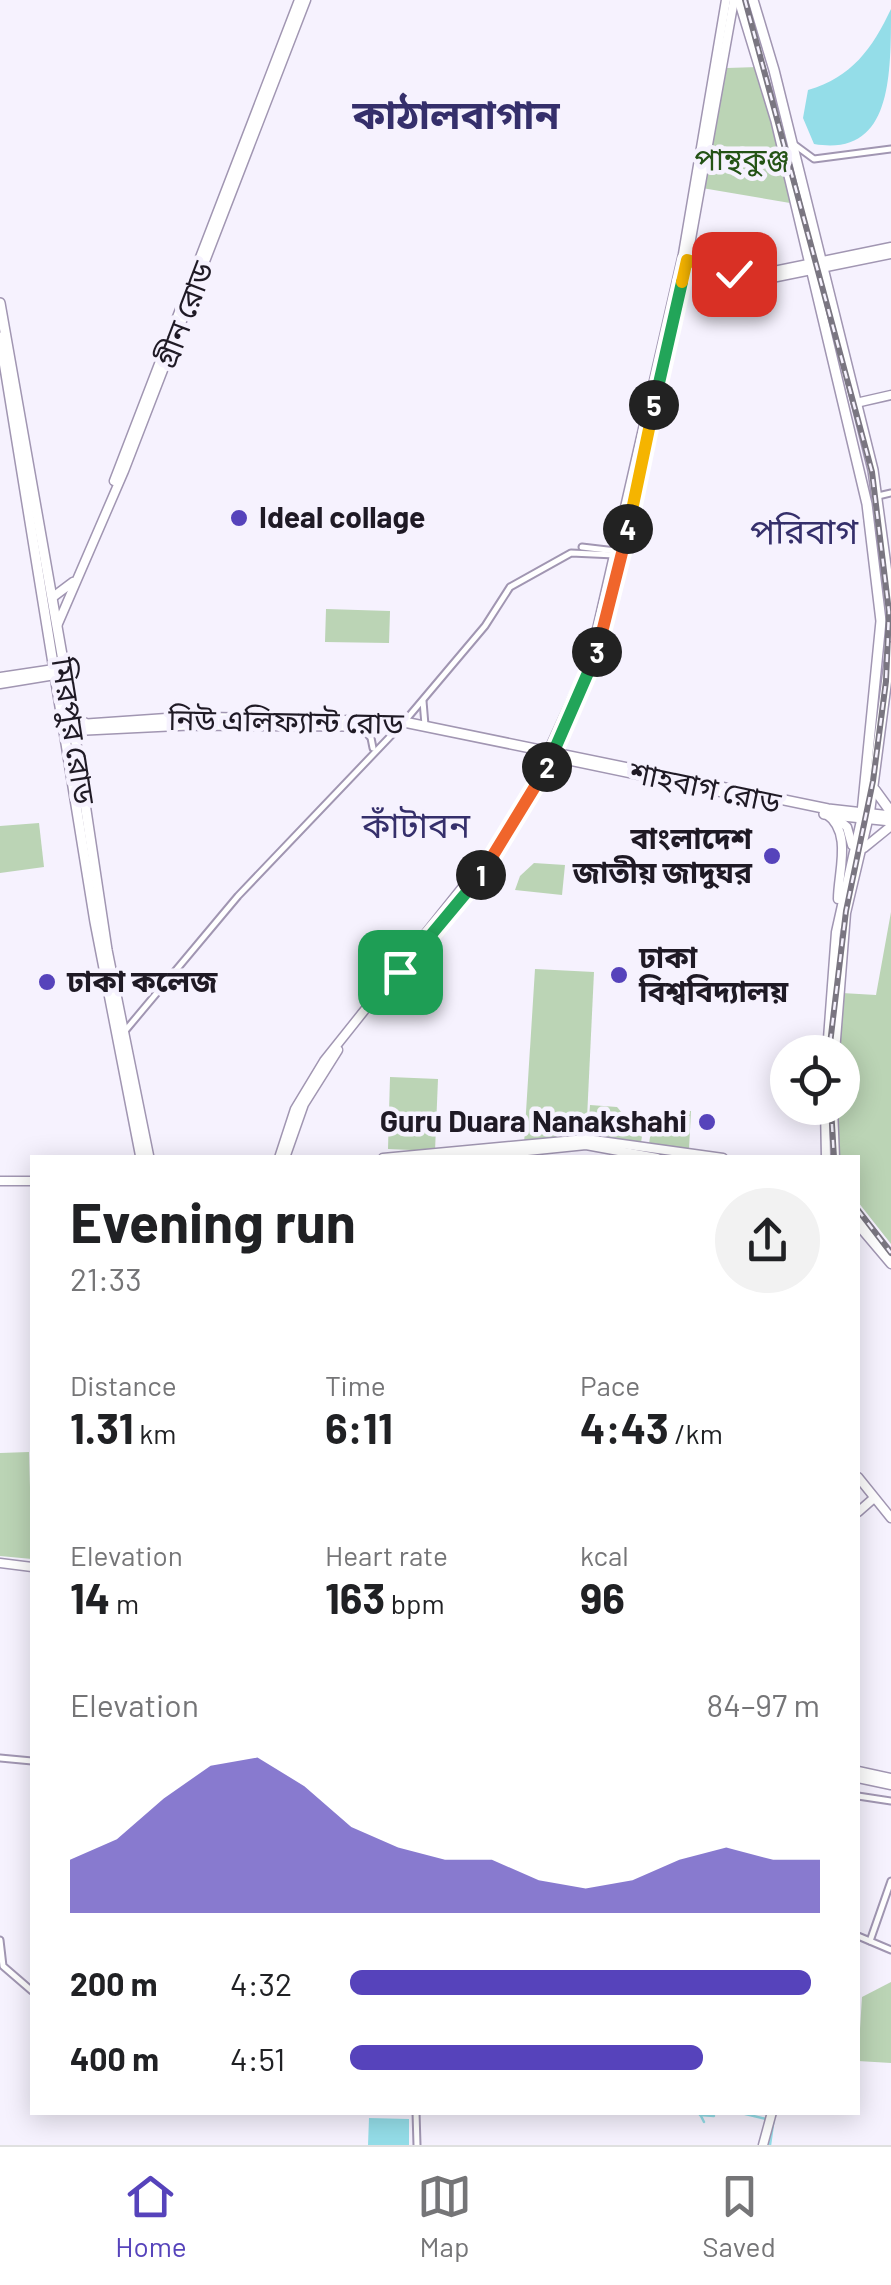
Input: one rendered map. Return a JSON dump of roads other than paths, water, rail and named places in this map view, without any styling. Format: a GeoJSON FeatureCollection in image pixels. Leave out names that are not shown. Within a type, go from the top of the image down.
{"type":"FeatureCollection","features":[{"type":"Feature","properties":{"kind":"highway"},"geometry":{"type":"LineString","coordinates":[[736,0],[828,294],[878,496],[889,559],[871,782],[891,819]]}},
{"type":"Feature","properties":{"kind":"highway"},"geometry":{"type":"LineString","coordinates":[[753,1],[820,267],[864,490],[891,603]]}},
{"type":"Feature","properties":{"kind":"highway","name":"মিরপুর রোড"},"geometry":{"type":"LineString","coordinates":[[0,303],[96,909],[145,1155]]}},
{"type":"Feature","properties":{"kind":"highway","name":"মিরপুর রোড"},"geometry":{"type":"LineString","coordinates":[[0,337],[57,626],[58,670]]}},
{"type":"Feature","properties":{"kind":"highway"},"geometry":{"type":"LineString","coordinates":[[865,816],[891,648]]}},
{"type":"Feature","properties":{"kind":"highway","name":"নিউ এলিফ্যান্ট রোড"},"geometry":{"type":"LineString","coordinates":[[58,670],[74,718],[87,724],[188,717],[425,726],[550,753]]}},
{"type":"Feature","properties":{"kind":"highway","name":"নিউ এলিফ্যান্ট রোড"},"geometry":{"type":"LineString","coordinates":[[70,731],[401,725],[550,753]]}},
{"type":"Feature","properties":{"kind":"highway"},"geometry":{"type":"LineString","coordinates":[[77,750],[86,734],[108,729]]}},
{"type":"Feature","properties":{"kind":"highway","name":"মিরপুর রোড"},"geometry":{"type":"LineString","coordinates":[[70,731],[77,750],[96,909],[145,1155]]}},
{"type":"Feature","properties":{"kind":"highway","name":"শাহবাগ রোড"},"geometry":{"type":"LineString","coordinates":[[550,753],[827,812],[891,819]]}},
{"type":"Feature","properties":{"kind":"highway"},"geometry":{"type":"LineString","coordinates":[[827,812],[851,804],[871,782]]}},
{"type":"Feature","properties":{"kind":"main road","name":"গ্রীন রোড"},"geometry":{"type":"LineString","coordinates":[[49,598],[72,583],[103,511],[302,0]]}},
{"type":"Feature","properties":{"kind":"main road","name":"গ্রীন রোড"},"geometry":{"type":"LineString","coordinates":[[57,626],[159,384],[302,0]]}},
{"type":"Feature","properties":{"kind":"main road"},"geometry":{"type":"LineString","coordinates":[[724,44],[726,0]]}},
{"type":"Feature","properties":{"kind":"main road"},"geometry":{"type":"LineString","coordinates":[[283,1155],[301,1097],[495,847],[550,753],[596,649],[685,257],[724,44],[736,0]]}},
{"type":"Feature","properties":{"kind":"main road"},"geometry":{"type":"LineString","coordinates":[[820,267],[891,250]]}},
{"type":"Feature","properties":{"kind":"main road"},"geometry":{"type":"LineString","coordinates":[[828,294],[827,273],[891,250]]}},
{"type":"Feature","properties":{"kind":"main road"},"geometry":{"type":"LineString","coordinates":[[685,257],[749,278],[854,263]]}},
{"type":"Feature","properties":{"kind":"main road"},"geometry":{"type":"LineString","coordinates":[[856,403],[891,395]]}},
{"type":"Feature","properties":{"kind":"main road"},"geometry":{"type":"LineString","coordinates":[[0,681],[58,670]]}},
{"type":"Feature","properties":{"kind":"main road"},"geometry":{"type":"LineString","coordinates":[[827,812],[847,827],[856,855],[846,917],[836,1035]]}},
{"type":"Feature","properties":{"kind":"main road"},"geometry":{"type":"LineString","coordinates":[[827,812],[842,838],[828,1035]]}},
{"type":"Feature","properties":{"kind":"main road"},"geometry":{"type":"LineString","coordinates":[[838,918],[865,816]]}},
{"type":"Feature","properties":{"kind":"main road"},"geometry":{"type":"LineString","coordinates":[[856,855],[891,819]]}},
{"type":"Feature","properties":{"kind":"main road"},"geometry":{"type":"LineString","coordinates":[[825,1125],[826,1155]]}},
{"type":"Feature","properties":{"kind":"main road"},"geometry":{"type":"LineString","coordinates":[[834,1125],[836,1155]]}},
{"type":"Feature","properties":{"kind":"main road"},"geometry":{"type":"LineString","coordinates":[[554,1155],[564,1142]]}},
{"type":"Feature","properties":{"kind":"main road"},"geometry":{"type":"LineString","coordinates":[[456,1155],[506,1153],[564,1142],[684,1155]]}},
{"type":"Feature","properties":{"kind":"main road"},"geometry":{"type":"LineString","coordinates":[[0,1183],[30,1184]]}},
{"type":"Feature","properties":{"kind":"main road"},"geometry":{"type":"LineString","coordinates":[[862,1228],[891,1256]]}},
{"type":"Feature","properties":{"kind":"main road"},"geometry":{"type":"LineString","coordinates":[[862,1228],[891,1264]]}},
{"type":"Feature","properties":{"kind":"main road"},"geometry":{"type":"LineString","coordinates":[[860,1480],[891,1518]]}},
{"type":"Feature","properties":{"kind":"main road"},"geometry":{"type":"LineString","coordinates":[[860,1510],[874,1498]]}},
{"type":"Feature","properties":{"kind":"main road"},"geometry":{"type":"LineString","coordinates":[[0,1560],[30,1565]]}},
{"type":"Feature","properties":{"kind":"main road"},"geometry":{"type":"LineString","coordinates":[[860,1774],[891,1782]]}},
{"type":"Feature","properties":{"kind":"main road"},"geometry":{"type":"LineString","coordinates":[[761,2145],[770,2116]]}},
{"type":"Feature","properties":{"kind":"street"},"geometry":{"type":"LineString","coordinates":[[790,138],[812,159],[891,148]]}},
{"type":"Feature","properties":{"kind":"street"},"geometry":{"type":"LineString","coordinates":[[878,496],[891,493]]}},
{"type":"Feature","properties":{"kind":"street"},"geometry":{"type":"LineString","coordinates":[[123,1033],[238,896],[352,772],[401,725],[486,626],[510,587],[571,552],[619,554]]}},
{"type":"Feature","properties":{"kind":"street"},"geometry":{"type":"LineString","coordinates":[[424,698],[425,726]]}},
{"type":"Feature","properties":{"kind":"street"},"geometry":{"type":"LineString","coordinates":[[361,726],[372,738],[371,753]]}},
{"type":"Feature","properties":{"kind":"street"},"geometry":{"type":"LineString","coordinates":[[0,1758],[30,1762]]}},
{"type":"Feature","properties":{"kind":"street"},"geometry":{"type":"LineString","coordinates":[[860,1796],[891,1801]]}},
{"type":"Feature","properties":{"kind":"street"},"geometry":{"type":"LineString","coordinates":[[870,1940],[891,1882]]}},
{"type":"Feature","properties":{"kind":"street"},"geometry":{"type":"LineString","coordinates":[[860,1937],[891,1950]]}},
{"type":"Feature","properties":{"kind":"street"},"geometry":{"type":"LineString","coordinates":[[0,1940],[3,1966],[30,1989]]}},
{"type":"Feature","properties":{"kind":"street"},"geometry":{"type":"LineString","coordinates":[[416,2115],[418,2145]]}},
{"type":"Feature","properties":{"kind":"water"},"geometry":{"type":"Polygon","coordinates":[[[891,9],[887,86],[872,126],[859,138],[839,145],[814,144],[803,118],[808,90],[837,77],[859,60],[891,9]]]}},
{"type":"Feature","properties":{"kind":"water"},"geometry":{"type":"Polygon","coordinates":[[[369,2118],[409,2119],[409,2145],[368,2145],[369,2118]]]}},
{"type":"Feature","properties":{"kind":"waterway"},"geometry":{"type":"LineString","coordinates":[[700,2115],[704,2122]]}},
{"type":"Feature","properties":{"kind":"waterway"},"geometry":{"type":"LineString","coordinates":[[700,2115],[714,2116]]}},
{"type":"Feature","properties":{"kind":"waterway"},"geometry":{"type":"LineString","coordinates":[[749,2115],[766,2119]]}},
{"type":"Feature","properties":{"kind":"waterway"},"geometry":{"type":"LineString","coordinates":[[770,2145],[774,2117]]}},
{"type":"Feature","properties":{"kind":"railway"},"geometry":{"type":"LineString","coordinates":[[745,0],[872,472],[889,612],[886,681],[873,781],[846,911],[831,1035]]}},
{"type":"Feature","properties":{"kind":"railway"},"geometry":{"type":"LineString","coordinates":[[832,1125],[834,1155]]}},
{"type":"Feature","properties":{"kind":"railway"},"geometry":{"type":"LineString","coordinates":[[860,1213],[891,1253]]}},
{"type":"Feature","properties":{"kind":"place","name":"Ideal collage"},"geometry":{"type":"Point","coordinates":[239,518]}},
{"type":"Feature","properties":{"kind":"place","name":"বাংলাদেশ জাতীয় জাদুঘর"},"geometry":{"type":"Point","coordinates":[772,856]}},
{"type":"Feature","properties":{"kind":"place","name":"ঢাকা বিশ্ববিদ্যালয়"},"geometry":{"type":"Point","coordinates":[619,975]}},
{"type":"Feature","properties":{"kind":"place","name":"ঢাকা কলেজ"},"geometry":{"type":"Point","coordinates":[47,982]}},
{"type":"Feature","properties":{"kind":"place","name":"Guru Duara Nanakshahi"},"geometry":{"type":"Point","coordinates":[707,1122]}},
{"type":"Feature","properties":{"kind":"district","name":"কাঠালবাগান"},"geometry":{"type":"Point","coordinates":[456,115]}},
{"type":"Feature","properties":{"kind":"district","name":"পরিবাগ"},"geometry":{"type":"Point","coordinates":[804,532]}},
{"type":"Feature","properties":{"kind":"district","name":"কাঁটাবন"},"geometry":{"type":"Point","coordinates":[416,826]}},
{"type":"Feature","properties":{"kind":"park label","name":"পান্থকুঞ্জ"},"geometry":{"type":"Point","coordinates":[742,160]}}]}
